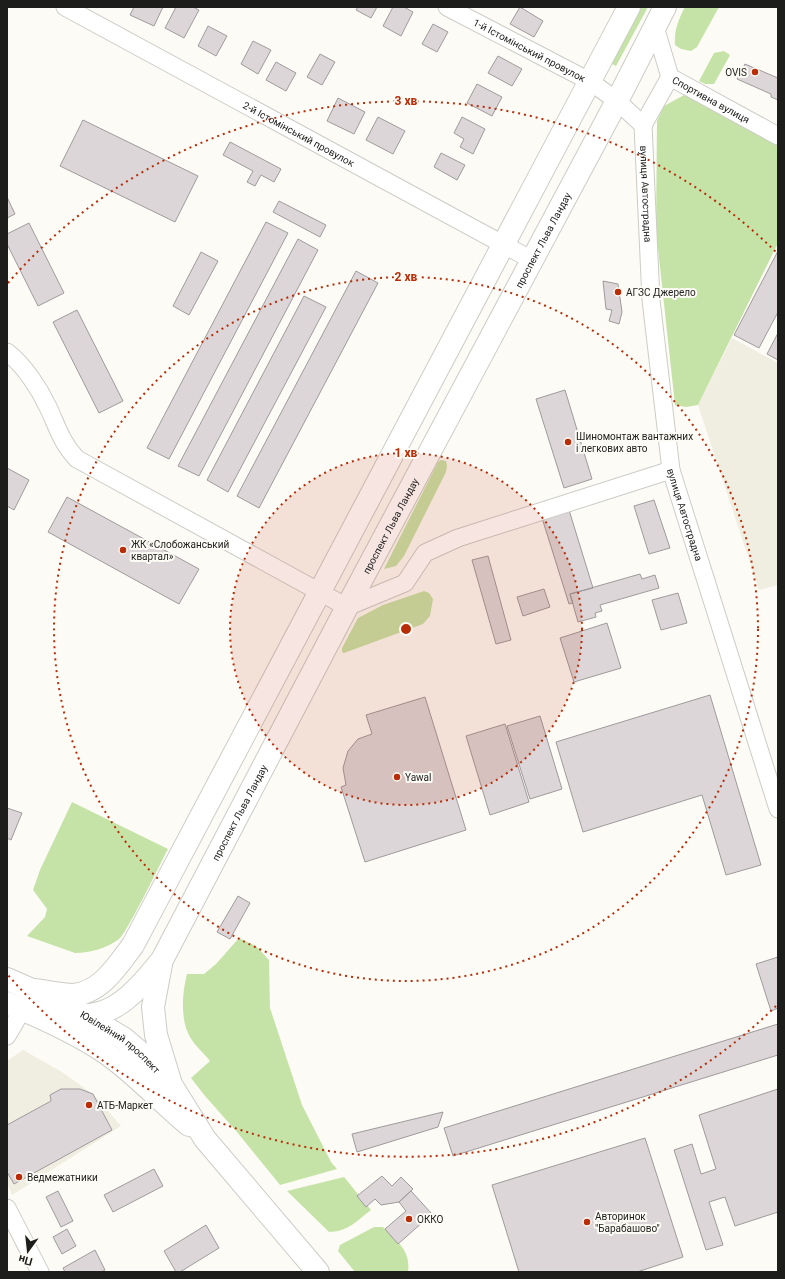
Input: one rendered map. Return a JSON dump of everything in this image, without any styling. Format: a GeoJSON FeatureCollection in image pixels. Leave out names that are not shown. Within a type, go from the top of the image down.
{"type":"FeatureCollection","features":[{"type":"Feature","properties":{"kind":"main road"},"geometry":{"type":"LineString","coordinates":[[33,990],[73,995],[87,992],[100,984],[111,974],[133,945],[630,7]]}},
{"type":"Feature","properties":{"kind":"main road","name":"проспект Льва Ландау"},"geometry":{"type":"LineString","coordinates":[[162,960],[347,607],[617,101],[665,7]]}},
{"type":"Feature","properties":{"kind":"main road"},"geometry":{"type":"LineString","coordinates":[[133,945],[125,978],[121,1020],[127,1056],[137,1078]]}},
{"type":"Feature","properties":{"kind":"main road"},"geometry":{"type":"LineString","coordinates":[[15,1006],[59,1016],[88,1016],[106,1012],[123,1002],[145,981],[162,960]]}},
{"type":"Feature","properties":{"kind":"main road"},"geometry":{"type":"LineString","coordinates":[[162,960],[153,1007],[156,1035],[172,1086]]}},
{"type":"Feature","properties":{"kind":"main road","name":"Ювілейний проспект"},"geometry":{"type":"LineString","coordinates":[[7,979],[88,1016],[123,1038],[142,1054],[172,1086],[205,1139],[318,1272]]}},
{"type":"Feature","properties":{"kind":"main road","name":"Ювілейний проспект"},"geometry":{"type":"LineString","coordinates":[[15,1006],[80,1036],[106,1053],[137,1078],[205,1139]]}},
{"type":"Feature","properties":{"kind":"street","name":"2-й Істомінський провулок"},"geometry":{"type":"LineString","coordinates":[[65,7],[532,260]]}},
{"type":"Feature","properties":{"kind":"street","name":"1-й Істомінський провулок"},"geometry":{"type":"LineString","coordinates":[[446,7],[591,82],[617,101]]}},
{"type":"Feature","properties":{"kind":"street","name":"Спортивна вулиця"},"geometry":{"type":"LineString","coordinates":[[655,27],[670,77],[778,136]]}},
{"type":"Feature","properties":{"kind":"street"},"geometry":{"type":"LineString","coordinates":[[617,101],[643,125],[670,77]]}},
{"type":"Feature","properties":{"kind":"street","name":"вулиця Автострадна"},"geometry":{"type":"LineString","coordinates":[[643,125],[651,300],[671,470],[778,809]]}},
{"type":"Feature","properties":{"kind":"street"},"geometry":{"type":"LineString","coordinates":[[7,352],[25,371],[41,395],[62,440],[77,458],[347,607],[405,583],[425,553],[458,538],[671,470]]}},
{"type":"Feature","properties":{"kind":"street"},"geometry":{"type":"LineString","coordinates":[[7,1036],[15,1006],[33,990]]}},
{"type":"Feature","properties":{"kind":"street"},"geometry":{"type":"LineString","coordinates":[[7,1208],[40,1272]]}},
{"type":"Feature","properties":{"kind":"shaded area"},"geometry":{"type":"Polygon","coordinates":[[[732,338],[778,363],[778,587],[777,585],[759,590],[698,405],[732,338]]]}},
{"type":"Feature","properties":{"kind":"shaded area"},"geometry":{"type":"Polygon","coordinates":[[[23,1050],[62,1072],[94,1095],[121,1126],[12,1195],[7,1183],[7,1061],[23,1050]]]}},
{"type":"Feature","properties":{"kind":"green space"},"geometry":{"type":"Polygon","coordinates":[[[639,7],[648,7],[616,66],[610,63],[639,7]]]}},
{"type":"Feature","properties":{"kind":"green space"},"geometry":{"type":"Polygon","coordinates":[[[685,7],[719,7],[697,47],[691,51],[681,49],[675,45],[677,26],[685,7]]]}},
{"type":"Feature","properties":{"kind":"green space"},"geometry":{"type":"Polygon","coordinates":[[[724,51],[730,55],[714,84],[705,84],[699,81],[714,53],[724,51]]]}},
{"type":"Feature","properties":{"kind":"green space"},"geometry":{"type":"Polygon","coordinates":[[[686,94],[778,143],[778,243],[698,405],[686,407],[675,405],[656,230],[657,121],[664,106],[686,94]]]}},
{"type":"Feature","properties":{"kind":"green space"},"geometry":{"type":"Polygon","coordinates":[[[441,460],[446,461],[446,472],[404,556],[396,566],[384,569],[438,462],[441,460]]]}},
{"type":"Feature","properties":{"kind":"green space"},"geometry":{"type":"Polygon","coordinates":[[[424,591],[429,593],[433,599],[430,616],[423,624],[344,653],[342,652],[342,648],[358,618],[383,605],[424,591]]]}},
{"type":"Feature","properties":{"kind":"green space"},"geometry":{"type":"Polygon","coordinates":[[[72,802],[168,849],[123,935],[109,945],[87,952],[75,953],[27,936],[45,917],[47,909],[33,890],[40,870],[72,802]]]}},
{"type":"Feature","properties":{"kind":"green space"},"geometry":{"type":"Polygon","coordinates":[[[239,938],[256,946],[269,960],[270,1008],[302,1105],[331,1162],[337,1169],[280,1185],[191,1078],[210,1061],[192,1040],[185,1023],[183,1015],[183,998],[187,974],[204,974],[216,964],[239,938]]]}},
{"type":"Feature","properties":{"kind":"green space"},"geometry":{"type":"Polygon","coordinates":[[[344,1177],[371,1210],[352,1225],[335,1232],[329,1232],[287,1191],[344,1177]]]}},
{"type":"Feature","properties":{"kind":"green space"},"geometry":{"type":"Polygon","coordinates":[[[374,1227],[383,1227],[402,1247],[407,1258],[408,1272],[355,1272],[338,1251],[340,1245],[374,1227]]]}},
{"type":"Feature","properties":{"kind":"building"},"geometry":{"type":"Polygon","coordinates":[[[134,7],[163,7],[154,26],[130,15],[134,7]]]}},
{"type":"Feature","properties":{"kind":"building"},"geometry":{"type":"Polygon","coordinates":[[[176,7],[193,7],[199,10],[184,38],[165,28],[176,7]]]}},
{"type":"Feature","properties":{"kind":"building"},"geometry":{"type":"Polygon","coordinates":[[[358,7],[377,7],[371,18],[356,10],[358,7]]]}},
{"type":"Feature","properties":{"kind":"building"},"geometry":{"type":"Polygon","coordinates":[[[393,7],[404,7],[413,12],[401,36],[383,26],[393,7]]]}},
{"type":"Feature","properties":{"kind":"building"},"geometry":{"type":"Polygon","coordinates":[[[520,7],[543,21],[534,37],[510,24],[520,7]]]}},
{"type":"Feature","properties":{"kind":"building"},"geometry":{"type":"Polygon","coordinates":[[[433,24],[448,32],[437,52],[422,44],[433,24]]]}},
{"type":"Feature","properties":{"kind":"building"},"geometry":{"type":"Polygon","coordinates":[[[208,26],[227,36],[216,56],[198,46],[208,26]]]}},
{"type":"Feature","properties":{"kind":"building"},"geometry":{"type":"Polygon","coordinates":[[[253,41],[271,50],[258,74],[241,64],[253,41]]]}},
{"type":"Feature","properties":{"kind":"building"},"geometry":{"type":"Polygon","coordinates":[[[320,54],[335,62],[322,85],[307,77],[320,54]]]}},
{"type":"Feature","properties":{"kind":"building"},"geometry":{"type":"Polygon","coordinates":[[[498,56],[522,69],[512,86],[488,73],[498,56]]]}},
{"type":"Feature","properties":{"kind":"building"},"geometry":{"type":"Polygon","coordinates":[[[276,62],[296,73],[286,91],[266,80],[276,62]]]}},
{"type":"Feature","properties":{"kind":"building"},"geometry":{"type":"Polygon","coordinates":[[[745,64],[778,78],[778,100],[771,97],[771,94],[737,79],[745,64]]]}},
{"type":"Feature","properties":{"kind":"building"},"geometry":{"type":"Polygon","coordinates":[[[477,84],[502,97],[492,116],[467,103],[477,84]]]}},
{"type":"Feature","properties":{"kind":"building"},"geometry":{"type":"Polygon","coordinates":[[[338,98],[365,112],[354,134],[327,121],[338,98]]]}},
{"type":"Feature","properties":{"kind":"building"},"geometry":{"type":"Polygon","coordinates":[[[378,117],[405,131],[393,154],[366,140],[378,117]]]}},
{"type":"Feature","properties":{"kind":"building"},"geometry":{"type":"Polygon","coordinates":[[[462,117],[485,129],[473,154],[460,147],[464,139],[454,133],[462,117]]]}},
{"type":"Feature","properties":{"kind":"building"},"geometry":{"type":"Polygon","coordinates":[[[83,120],[198,176],[175,222],[60,166],[83,120]]]}},
{"type":"Feature","properties":{"kind":"building"},"geometry":{"type":"Polygon","coordinates":[[[230,142],[281,169],[274,182],[261,175],[255,186],[247,182],[253,171],[223,155],[230,142]]]}},
{"type":"Feature","properties":{"kind":"building"},"geometry":{"type":"Polygon","coordinates":[[[441,153],[465,165],[457,180],[434,167],[441,153]]]}},
{"type":"Feature","properties":{"kind":"building"},"geometry":{"type":"Polygon","coordinates":[[[7,197],[15,214],[7,218],[7,197]]]}},
{"type":"Feature","properties":{"kind":"building"},"geometry":{"type":"Polygon","coordinates":[[[279,201],[326,225],[320,237],[273,212],[279,201]]]}},
{"type":"Feature","properties":{"kind":"building"},"geometry":{"type":"Polygon","coordinates":[[[266,222],[288,233],[169,459],[147,448],[266,222]]]}},
{"type":"Feature","properties":{"kind":"building"},"geometry":{"type":"Polygon","coordinates":[[[29,223],[64,293],[38,306],[7,244],[7,234],[29,223]]]}},
{"type":"Feature","properties":{"kind":"building"},"geometry":{"type":"Polygon","coordinates":[[[298,239],[318,250],[199,476],[178,466],[298,239]]]}},
{"type":"Feature","properties":{"kind":"building"},"geometry":{"type":"Polygon","coordinates":[[[778,251],[778,312],[759,348],[734,335],[778,251]]]}},
{"type":"Feature","properties":{"kind":"building"},"geometry":{"type":"Polygon","coordinates":[[[201,252],[218,261],[189,315],[173,306],[201,252]]]}},
{"type":"Feature","properties":{"kind":"building"},"geometry":{"type":"Polygon","coordinates":[[[356,271],[378,283],[259,508],[237,496],[356,271]]]}},
{"type":"Feature","properties":{"kind":"building"},"geometry":{"type":"Polygon","coordinates":[[[603,281],[618,284],[622,312],[619,324],[609,321],[612,310],[606,309],[603,281]]]}},
{"type":"Feature","properties":{"kind":"building"},"geometry":{"type":"Polygon","coordinates":[[[304,296],[326,307],[228,492],[207,480],[304,296]]]}},
{"type":"Feature","properties":{"kind":"building"},"geometry":{"type":"Polygon","coordinates":[[[77,310],[123,401],[99,413],[53,322],[77,310]]]}},
{"type":"Feature","properties":{"kind":"building"},"geometry":{"type":"Polygon","coordinates":[[[778,333],[778,360],[767,354],[778,333]]]}},
{"type":"Feature","properties":{"kind":"building"},"geometry":{"type":"Polygon","coordinates":[[[565,390],[592,479],[564,488],[536,399],[565,390]]]}},
{"type":"Feature","properties":{"kind":"building"},"geometry":{"type":"Polygon","coordinates":[[[7,468],[29,480],[14,510],[7,506],[7,468]]]}},
{"type":"Feature","properties":{"kind":"building","name":"ЖК «Слобожанський квартал»"},"geometry":{"type":"Polygon","coordinates":[[[67,497],[199,569],[179,604],[48,532],[67,497]]]}},
{"type":"Feature","properties":{"kind":"building"},"geometry":{"type":"Polygon","coordinates":[[[654,500],[670,548],[649,554],[634,506],[654,500]]]}},
{"type":"Feature","properties":{"kind":"building"},"geometry":{"type":"Polygon","coordinates":[[[569,510],[593,588],[570,594],[573,603],[569,604],[542,518],[569,510]]]}},
{"type":"Feature","properties":{"kind":"building"},"geometry":{"type":"Polygon","coordinates":[[[488,556],[511,640],[496,644],[472,560],[488,556]]]}},
{"type":"Feature","properties":{"kind":"building"},"geometry":{"type":"Polygon","coordinates":[[[640,574],[642,579],[655,575],[659,588],[600,605],[602,611],[595,613],[596,617],[578,622],[570,594],[640,574]]]}},
{"type":"Feature","properties":{"kind":"building"},"geometry":{"type":"Polygon","coordinates":[[[544,589],[550,607],[523,616],[517,597],[544,589]]]}},
{"type":"Feature","properties":{"kind":"building"},"geometry":{"type":"Polygon","coordinates":[[[678,593],[687,623],[661,630],[652,600],[678,593]]]}},
{"type":"Feature","properties":{"kind":"building"},"geometry":{"type":"Polygon","coordinates":[[[607,623],[621,668],[574,682],[560,638],[607,623]]]}},
{"type":"Feature","properties":{"kind":"building"},"geometry":{"type":"Polygon","coordinates":[[[710,695],[761,865],[726,875],[702,795],[583,832],[556,742],[710,695]]]}},
{"type":"Feature","properties":{"kind":"building","name":"Yawal"},"geometry":{"type":"Polygon","coordinates":[[[425,697],[466,830],[365,862],[341,787],[346,785],[343,768],[348,751],[358,739],[372,734],[366,715],[425,697]]]}},
{"type":"Feature","properties":{"kind":"building"},"geometry":{"type":"Polygon","coordinates":[[[540,716],[562,789],[530,799],[507,726],[540,716]]]}},
{"type":"Feature","properties":{"kind":"building"},"geometry":{"type":"Polygon","coordinates":[[[505,724],[529,802],[490,815],[466,736],[505,724]]]}},
{"type":"Feature","properties":{"kind":"building"},"geometry":{"type":"Polygon","coordinates":[[[7,808],[22,813],[11,840],[7,838],[7,808]]]}},
{"type":"Feature","properties":{"kind":"building"},"geometry":{"type":"Polygon","coordinates":[[[238,896],[250,903],[230,939],[217,932],[238,896]]]}},
{"type":"Feature","properties":{"kind":"building"},"geometry":{"type":"Polygon","coordinates":[[[778,957],[778,1008],[771,1011],[756,964],[778,957]]]}},
{"type":"Feature","properties":{"kind":"building"},"geometry":{"type":"Polygon","coordinates":[[[778,1024],[778,1055],[453,1156],[444,1128],[778,1024]]]}},
{"type":"Feature","properties":{"kind":"building"},"geometry":{"type":"Polygon","coordinates":[[[61,1089],[80,1089],[93,1094],[112,1130],[14,1184],[7,1172],[7,1125],[51,1101],[50,1095],[61,1089]]]}},
{"type":"Feature","properties":{"kind":"building"},"geometry":{"type":"Polygon","coordinates":[[[778,1089],[778,1212],[735,1226],[725,1197],[709,1202],[723,1245],[706,1250],[674,1150],[692,1144],[701,1174],[716,1169],[699,1115],[778,1089]]]}},
{"type":"Feature","properties":{"kind":"building"},"geometry":{"type":"Polygon","coordinates":[[[443,1112],[438,1127],[357,1152],[352,1134],[443,1112]]]}},
{"type":"Feature","properties":{"kind":"building"},"geometry":{"type":"Polygon","coordinates":[[[645,1138],[683,1257],[637,1272],[519,1272],[492,1185],[645,1138]]]}},
{"type":"Feature","properties":{"kind":"building"},"geometry":{"type":"Polygon","coordinates":[[[154,1169],[163,1186],[113,1212],[104,1195],[154,1169]]]}},
{"type":"Feature","properties":{"kind":"building"},"geometry":{"type":"Polygon","coordinates":[[[382,1176],[392,1186],[401,1177],[413,1189],[399,1202],[381,1205],[375,1199],[366,1207],[357,1196],[382,1176]]]}},
{"type":"Feature","properties":{"kind":"building"},"geometry":{"type":"Polygon","coordinates":[[[58,1191],[73,1221],[61,1227],[46,1197],[58,1191]]]}},
{"type":"Feature","properties":{"kind":"building"},"geometry":{"type":"Polygon","coordinates":[[[411,1191],[432,1214],[398,1244],[385,1229],[406,1211],[399,1202],[411,1191]]]}},
{"type":"Feature","properties":{"kind":"building"},"geometry":{"type":"Polygon","coordinates":[[[206,1225],[219,1248],[180,1272],[176,1272],[164,1251],[206,1225]]]}},
{"type":"Feature","properties":{"kind":"building"},"geometry":{"type":"Polygon","coordinates":[[[67,1229],[76,1246],[62,1254],[53,1237],[67,1229]]]}},
{"type":"Feature","properties":{"kind":"building"},"geometry":{"type":"Polygon","coordinates":[[[95,1250],[105,1270],[101,1272],[65,1272],[63,1268],[95,1250]]]}},
{"type":"Feature","properties":{"kind":"place","name":"OVIS"},"geometry":{"type":"Point","coordinates":[755,72]}},
{"type":"Feature","properties":{"kind":"place","name":"АГЗС Джерело"},"geometry":{"type":"Point","coordinates":[618,292]}},
{"type":"Feature","properties":{"kind":"place","name":"Шиномонтаж вантажних і легкових авто"},"geometry":{"type":"Point","coordinates":[568,442]}},
{"type":"Feature","properties":{"kind":"place","name":"ЖК «Слобожанський квартал»"},"geometry":{"type":"Point","coordinates":[123,550]}},
{"type":"Feature","properties":{"kind":"place","name":"Yawal"},"geometry":{"type":"Point","coordinates":[397,777]}},
{"type":"Feature","properties":{"kind":"place","name":"АТБ-Маркет"},"geometry":{"type":"Point","coordinates":[89,1105]}},
{"type":"Feature","properties":{"kind":"place","name":"Ведмежатники"},"geometry":{"type":"Point","coordinates":[19,1177]}},
{"type":"Feature","properties":{"kind":"place","name":"ОККО"},"geometry":{"type":"Point","coordinates":[409,1219]}},
{"type":"Feature","properties":{"kind":"place","name":"Авторинок \"Барабашово\""},"geometry":{"type":"Point","coordinates":[587,1222]}}]}
